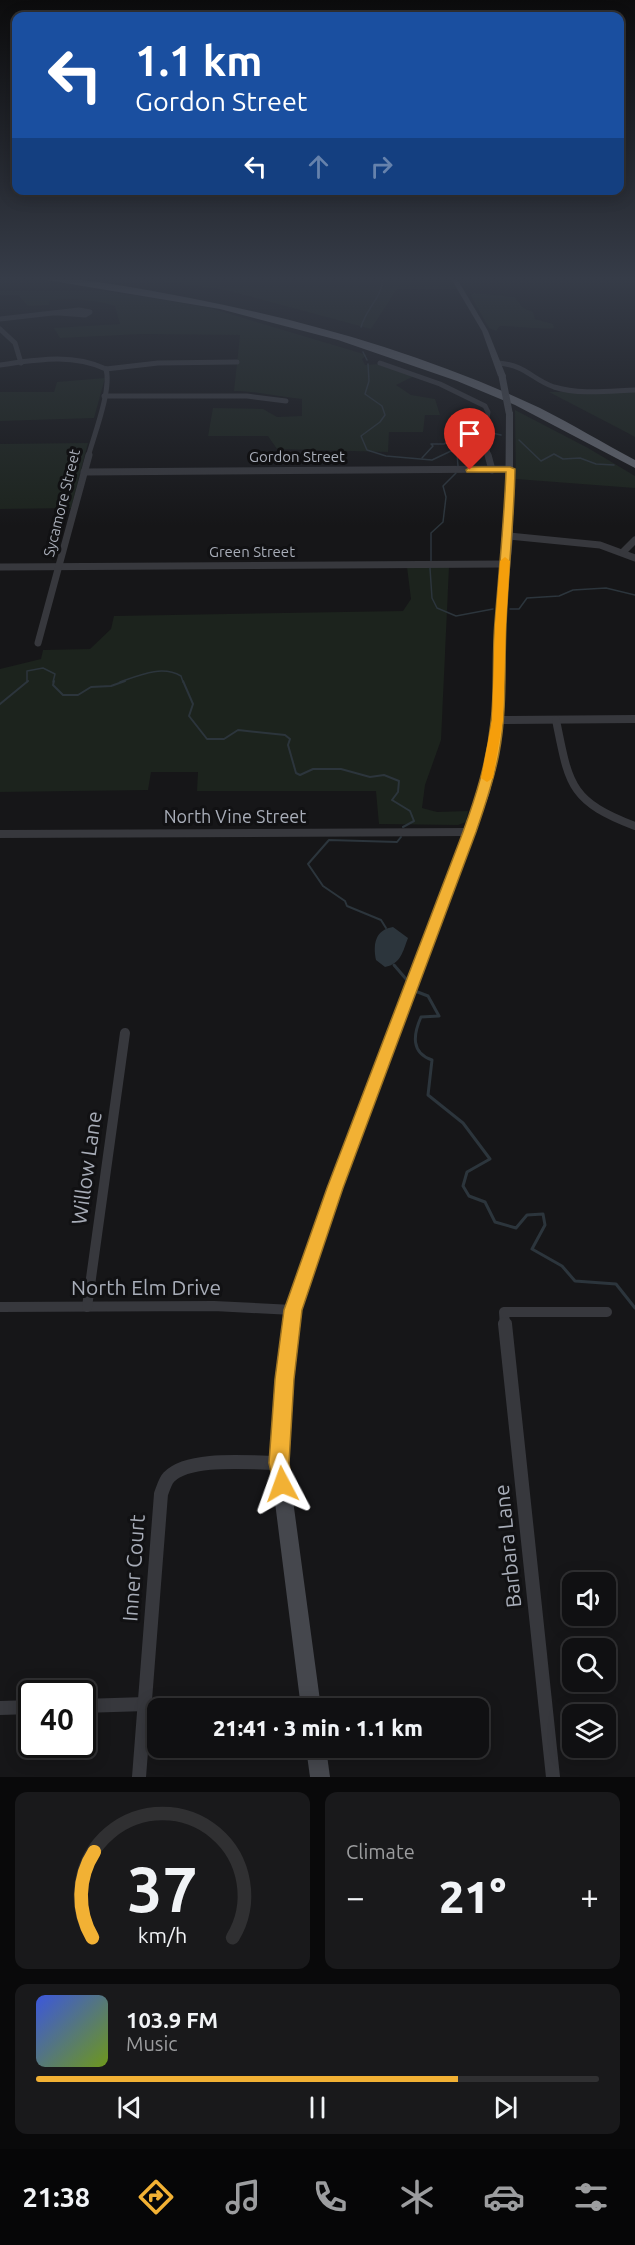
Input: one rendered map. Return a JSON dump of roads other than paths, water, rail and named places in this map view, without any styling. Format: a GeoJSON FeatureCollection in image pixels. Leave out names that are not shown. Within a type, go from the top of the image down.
{"type":"FeatureCollection","features":[{"type":"Feature","properties":{"kind":"highway"},"geometry":{"type":"LineString","coordinates":[[414,360],[520,403],[635,465]]}},
{"type":"Feature","properties":{"kind":"highway"},"geometry":{"type":"LineString","coordinates":[[429,360],[527,399],[635,455]]}},
{"type":"Feature","properties":{"kind":"street"},"geometry":{"type":"LineString","coordinates":[[310,1698],[279,1463],[284,1379],[293,1310],[335,1188],[470,832],[484,792],[493,753],[498,720],[510,469],[508,412],[502,376],[497,360]]}},
{"type":"Feature","properties":{"kind":"street"},"geometry":{"type":"LineString","coordinates":[[0,365],[86,361],[106,369],[158,363],[237,362]]}},
{"type":"Feature","properties":{"kind":"street"},"geometry":{"type":"LineString","coordinates":[[380,363],[440,384],[476,399],[485,406],[488,412],[484,440],[492,470]]}},
{"type":"Feature","properties":{"kind":"street"},"geometry":{"type":"LineString","coordinates":[[498,363],[521,365],[552,386],[568,390],[635,390]]}},
{"type":"Feature","properties":{"kind":"street","name":"Sycamore Street"},"geometry":{"type":"LineString","coordinates":[[38,643],[104,396],[108,376],[106,369]]}},
{"type":"Feature","properties":{"kind":"street"},"geometry":{"type":"LineString","coordinates":[[104,396],[248,396],[286,401]]}},
{"type":"Feature","properties":{"kind":"street","name":"Gordon Street"},"geometry":{"type":"LineString","coordinates":[[84,472],[510,469]]}},
{"type":"Feature","properties":{"kind":"street"},"geometry":{"type":"LineString","coordinates":[[508,536],[588,543],[623,552],[635,558]]}},
{"type":"Feature","properties":{"kind":"street"},"geometry":{"type":"LineString","coordinates":[[623,552],[635,540]]}},
{"type":"Feature","properties":{"kind":"street","name":"Green Street"},"geometry":{"type":"LineString","coordinates":[[0,567],[505,564]]}},
{"type":"Feature","properties":{"kind":"street"},"geometry":{"type":"LineString","coordinates":[[498,720],[635,719]]}},
{"type":"Feature","properties":{"kind":"street"},"geometry":{"type":"LineString","coordinates":[[556,720],[568,776],[581,794],[597,808],[635,826]]}},
{"type":"Feature","properties":{"kind":"street","name":"North Vine Street"},"geometry":{"type":"LineString","coordinates":[[0,834],[470,832]]}},
{"type":"Feature","properties":{"kind":"street","name":"Willow Lane"},"geometry":{"type":"LineString","coordinates":[[87,1307],[125,1033]]}},
{"type":"Feature","properties":{"kind":"street","name":"North Elm Drive"},"geometry":{"type":"LineString","coordinates":[[0,1307],[214,1306],[293,1310]]}},
{"type":"Feature","properties":{"kind":"street","name":"Barbara Lane"},"geometry":{"type":"LineString","coordinates":[[553,1777],[504,1312],[608,1312]]}},
{"type":"Feature","properties":{"kind":"street","name":"Inner Court"},"geometry":{"type":"LineString","coordinates":[[139,1777],[161,1494],[168,1478],[192,1466],[279,1463]]}},
{"type":"Feature","properties":{"kind":"street"},"geometry":{"type":"LineString","coordinates":[[96,1706],[146,1704]]}},
{"type":"Feature","properties":{"kind":"street"},"geometry":{"type":"LineString","coordinates":[[0,1708],[18,1707]]}},
{"type":"Feature","properties":{"kind":"street"},"geometry":{"type":"LineString","coordinates":[[317,1758],[320,1777]]}},
{"type":"Feature","properties":{"kind":"waterway"},"geometry":{"type":"LineString","coordinates":[[368,364],[369,381],[365,394],[382,406],[385,415],[380,422],[361,436],[367,450],[386,456],[432,460],[451,451],[457,454],[458,466]]}},
{"type":"Feature","properties":{"kind":"waterway"},"geometry":{"type":"LineString","coordinates":[[422,458],[433,446],[431,444],[444,444],[457,436],[450,430],[462,427],[480,430]]}},
{"type":"Feature","properties":{"kind":"waterway"},"geometry":{"type":"LineString","coordinates":[[492,433],[501,435]]}},
{"type":"Feature","properties":{"kind":"waterway"},"geometry":{"type":"LineString","coordinates":[[519,440],[541,461],[554,454],[563,459],[580,458],[596,464],[614,465]]}},
{"type":"Feature","properties":{"kind":"waterway"},"geometry":{"type":"LineString","coordinates":[[431,562],[431,533],[443,522],[446,497],[443,486],[456,473]]}},
{"type":"Feature","properties":{"kind":"waterway"},"geometry":{"type":"LineString","coordinates":[[430,568],[432,598],[437,608],[456,616],[493,609]]}},
{"type":"Feature","properties":{"kind":"waterway"},"geometry":{"type":"LineString","coordinates":[[510,609],[519,609],[527,598],[559,596],[573,590],[606,588],[635,595]]}},
{"type":"Feature","properties":{"kind":"waterway"},"geometry":{"type":"LineString","coordinates":[[27,682],[27,671],[43,668],[55,674],[53,682]]}},
{"type":"Feature","properties":{"kind":"waterway"},"geometry":{"type":"LineString","coordinates":[[120,682],[159,671],[181,676],[183,682]]}},
{"type":"Feature","properties":{"kind":"waterway"},"geometry":{"type":"LineString","coordinates":[[54,681],[53,685],[63,695],[78,695],[91,687],[111,686],[125,681]]}},
{"type":"Feature","properties":{"kind":"waterway"},"geometry":{"type":"LineString","coordinates":[[183,681],[193,704],[189,716],[207,739],[224,739],[238,730],[285,735],[290,739],[288,745],[296,773],[300,775],[313,769],[341,769],[370,777],[384,775],[399,781],[398,792],[392,800],[410,811],[414,821],[403,827]]}},
{"type":"Feature","properties":{"kind":"waterway"},"geometry":{"type":"LineString","coordinates":[[0,704],[27,682]]}},
{"type":"Feature","properties":{"kind":"waterway"},"geometry":{"type":"LineString","coordinates":[[386,928],[381,920],[347,906],[345,901],[323,886],[308,864],[329,840],[397,842],[401,837]]}},
{"type":"Feature","properties":{"kind":"waterway"},"geometry":{"type":"LineString","coordinates":[[396,967],[394,965],[406,979]]}},
{"type":"Feature","properties":{"kind":"waterway"},"geometry":{"type":"LineString","coordinates":[[415,991],[428,996],[439,1016],[421,1017],[415,1037],[420,1053],[432,1060],[428,1095],[463,1123],[490,1159],[467,1172],[463,1186],[469,1196],[485,1202],[495,1222],[516,1228],[527,1215],[543,1214],[545,1225],[532,1249],[562,1266],[575,1281],[616,1284],[635,1308]]}}]}
